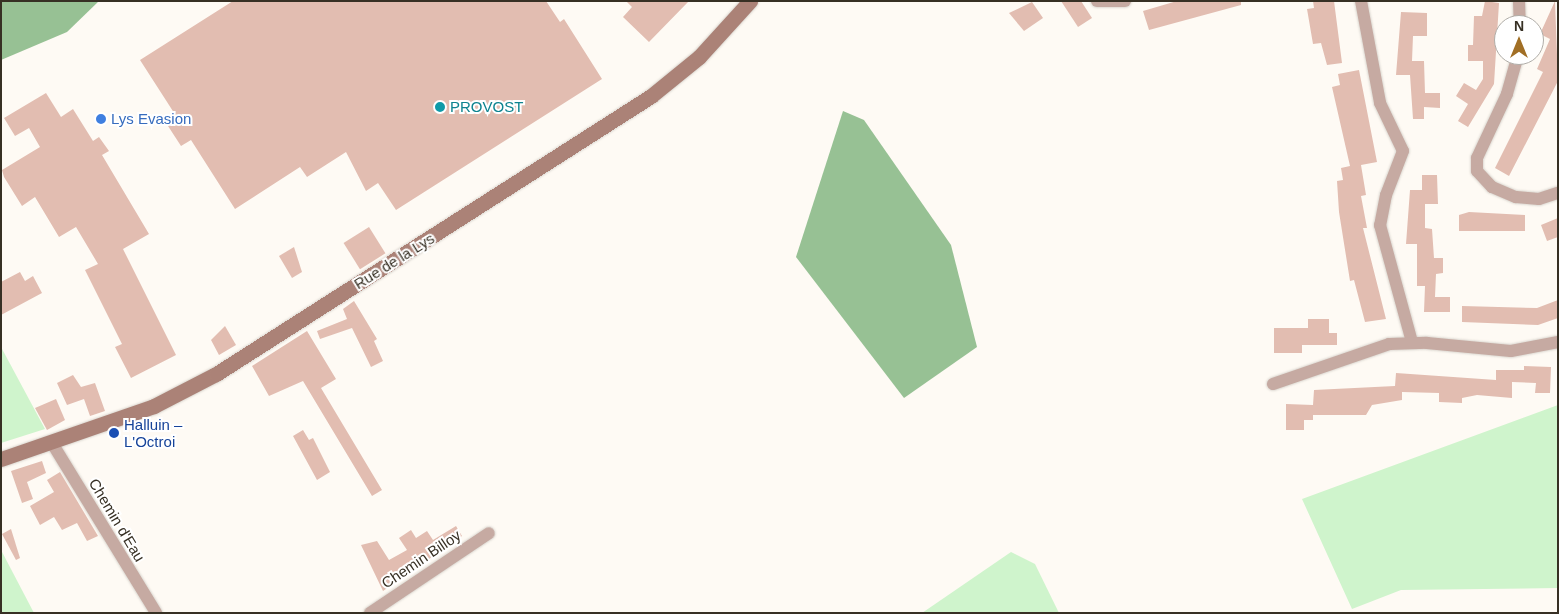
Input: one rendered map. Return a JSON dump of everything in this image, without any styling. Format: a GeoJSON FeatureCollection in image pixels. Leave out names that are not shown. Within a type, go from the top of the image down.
{"type":"FeatureCollection","features":[{"type":"Feature","properties":{"kind":"main road","name":"Rue de la Lys"},"geometry":{"type":"LineString","coordinates":[[1,459],[154,406],[230,365],[651,96],[699,57],[750,1]]}},
{"type":"Feature","properties":{"kind":"street"},"geometry":{"type":"LineString","coordinates":[[1098,1],[1125,1]]}},
{"type":"Feature","properties":{"kind":"street"},"geometry":{"type":"LineString","coordinates":[[1361,1],[1380,103],[1403,151],[1386,195],[1380,224],[1412,342]]}},
{"type":"Feature","properties":{"kind":"street"},"geometry":{"type":"LineString","coordinates":[[1519,1],[1520,15]]}},
{"type":"Feature","properties":{"kind":"street"},"geometry":{"type":"LineString","coordinates":[[1515,65],[1507,94],[1477,158],[1477,171],[1492,187],[1516,197],[1539,199],[1558,193]]}},
{"type":"Feature","properties":{"kind":"street"},"geometry":{"type":"LineString","coordinates":[[1273,384],[1371,348],[1412,342],[1511,351],[1558,342]]}},
{"type":"Feature","properties":{"kind":"street","name":"Chemin d'Eau"},"geometry":{"type":"LineString","coordinates":[[52,442],[156,613]]}},
{"type":"Feature","properties":{"kind":"street","name":"Chemin Billoy"},"geometry":{"type":"LineString","coordinates":[[370,613],[489,533]]}},
{"type":"Feature","properties":{"kind":"green space"},"geometry":{"type":"Polygon","coordinates":[[[1,1],[99,1],[67,32],[1,60],[1,1]]]}},
{"type":"Feature","properties":{"kind":"green space"},"geometry":{"type":"Polygon","coordinates":[[[843,111],[864,120],[951,245],[977,347],[904,398],[796,257],[843,111]]]}},
{"type":"Feature","properties":{"kind":"green space"},"geometry":{"type":"Polygon","coordinates":[[[1,347],[45,429],[1,443],[1,347]]]}},
{"type":"Feature","properties":{"kind":"green space"},"geometry":{"type":"Polygon","coordinates":[[[1558,405],[1558,588],[1401,590],[1352,609],[1302,499],[1558,405]]]}},
{"type":"Feature","properties":{"kind":"green space"},"geometry":{"type":"Polygon","coordinates":[[[1,550],[34,613],[1,613],[1,550]]]}},
{"type":"Feature","properties":{"kind":"green space"},"geometry":{"type":"Polygon","coordinates":[[[1011,552],[1035,564],[1059,613],[922,613],[1011,552]]]}},
{"type":"Feature","properties":{"kind":"building","name":"PROVOST"},"geometry":{"type":"Polygon","coordinates":[[[233,1],[546,1],[560,22],[564,19],[602,79],[396,210],[378,183],[366,191],[346,152],[307,177],[300,167],[235,209],[191,140],[181,146],[168,126],[178,119],[140,60],[233,1]]]}},
{"type":"Feature","properties":{"kind":"building"},"geometry":{"type":"Polygon","coordinates":[[[626,1],[689,1],[649,42],[623,17],[632,7],[626,1]]]}},
{"type":"Feature","properties":{"kind":"building"},"geometry":{"type":"Polygon","coordinates":[[[1061,1],[1081,1],[1092,18],[1078,27],[1061,1]]]}},
{"type":"Feature","properties":{"kind":"building"},"geometry":{"type":"Polygon","coordinates":[[[1177,1],[1241,1],[1241,5],[1149,30],[1143,11],[1177,1]]]}},
{"type":"Feature","properties":{"kind":"building"},"geometry":{"type":"Polygon","coordinates":[[[1313,1],[1334,1],[1342,63],[1327,65],[1321,43],[1313,44],[1307,9],[1314,8],[1313,1]]]}},
{"type":"Feature","properties":{"kind":"building"},"geometry":{"type":"Polygon","coordinates":[[[1485,1],[1499,3],[1498,15],[1494,15],[1494,84],[1468,127],[1458,121],[1468,104],[1456,96],[1464,83],[1476,90],[1483,79],[1483,61],[1468,61],[1468,45],[1473,45],[1474,16],[1482,16],[1485,1]]]}},
{"type":"Feature","properties":{"kind":"building"},"geometry":{"type":"Polygon","coordinates":[[[1555,1],[1558,81],[1509,176],[1495,168],[1543,72],[1537,69],[1539,65],[1544,65],[1544,53],[1550,39],[1544,36],[1544,25],[1555,1]]]}},
{"type":"Feature","properties":{"kind":"building"},"geometry":{"type":"Polygon","coordinates":[[[1032,2],[1043,18],[1024,31],[1009,13],[1032,2]]]}},
{"type":"Feature","properties":{"kind":"building"},"geometry":{"type":"Polygon","coordinates":[[[1401,12],[1427,13],[1427,36],[1413,36],[1412,61],[1424,61],[1425,93],[1440,93],[1440,108],[1424,107],[1424,119],[1413,119],[1410,75],[1396,75],[1401,12]]]}},
{"type":"Feature","properties":{"kind":"building"},"geometry":{"type":"Polygon","coordinates":[[[1359,70],[1377,162],[1361,165],[1366,195],[1361,196],[1367,228],[1363,228],[1386,319],[1365,322],[1354,280],[1350,281],[1339,212],[1337,181],[1343,180],[1341,168],[1350,166],[1332,87],[1340,85],[1338,74],[1359,70]]]}},
{"type":"Feature","properties":{"kind":"building"},"geometry":{"type":"Polygon","coordinates":[[[46,93],[61,117],[73,109],[93,141],[99,137],[109,151],[102,155],[149,234],[123,249],[176,355],[131,378],[115,347],[122,344],[85,270],[98,264],[76,227],[59,237],[35,197],[22,206],[4,177],[2,170],[40,147],[29,128],[15,136],[4,118],[46,93]]]}},
{"type":"Feature","properties":{"kind":"building"},"geometry":{"type":"Polygon","coordinates":[[[1422,175],[1437,175],[1438,204],[1425,204],[1425,228],[1432,229],[1434,258],[1443,258],[1443,273],[1436,274],[1435,297],[1450,297],[1450,312],[1424,312],[1425,286],[1417,286],[1417,244],[1406,244],[1410,190],[1422,190],[1422,175]]]}},
{"type":"Feature","properties":{"kind":"building"},"geometry":{"type":"Polygon","coordinates":[[[1469,212],[1525,215],[1525,231],[1459,231],[1459,215],[1469,212]]]}},
{"type":"Feature","properties":{"kind":"building"},"geometry":{"type":"Polygon","coordinates":[[[1558,218],[1558,237],[1547,241],[1541,225],[1558,218]]]}},
{"type":"Feature","properties":{"kind":"building"},"geometry":{"type":"Polygon","coordinates":[[[369,227],[385,253],[360,269],[344,243],[369,227]]]}},
{"type":"Feature","properties":{"kind":"building"},"geometry":{"type":"Polygon","coordinates":[[[294,247],[302,272],[292,278],[279,256],[294,247]]]}},
{"type":"Feature","properties":{"kind":"building"},"geometry":{"type":"Polygon","coordinates":[[[20,272],[25,281],[33,276],[42,293],[1,315],[1,282],[20,272]]]}},
{"type":"Feature","properties":{"kind":"building"},"geometry":{"type":"Polygon","coordinates":[[[1558,300],[1558,318],[1538,325],[1462,322],[1462,306],[1537,308],[1558,300]]]}},
{"type":"Feature","properties":{"kind":"building"},"geometry":{"type":"Polygon","coordinates":[[[354,301],[377,339],[374,341],[383,361],[371,367],[352,328],[320,339],[317,331],[347,319],[343,309],[354,301]]]}},
{"type":"Feature","properties":{"kind":"building"},"geometry":{"type":"Polygon","coordinates":[[[1308,319],[1329,319],[1329,333],[1337,333],[1337,345],[1302,345],[1302,353],[1274,353],[1274,328],[1308,328],[1308,319]]]}},
{"type":"Feature","properties":{"kind":"building"},"geometry":{"type":"Polygon","coordinates":[[[225,326],[236,345],[219,355],[211,340],[225,326]]]}},
{"type":"Feature","properties":{"kind":"building"},"geometry":{"type":"Polygon","coordinates":[[[307,331],[336,379],[321,388],[382,490],[372,496],[303,381],[269,396],[252,366],[307,331]]]}},
{"type":"Feature","properties":{"kind":"building"},"geometry":{"type":"Polygon","coordinates":[[[1524,366],[1551,367],[1550,393],[1535,393],[1536,383],[1512,382],[1512,398],[1477,395],[1462,398],[1462,403],[1439,402],[1439,393],[1402,392],[1402,400],[1372,405],[1366,415],[1313,415],[1313,420],[1304,420],[1304,430],[1286,430],[1286,404],[1313,405],[1314,390],[1395,386],[1396,373],[1496,380],[1496,370],[1524,370],[1524,366]]]}},
{"type":"Feature","properties":{"kind":"building"},"geometry":{"type":"Polygon","coordinates":[[[73,375],[81,387],[95,383],[105,411],[90,416],[84,399],[67,405],[57,383],[73,375]]]}},
{"type":"Feature","properties":{"kind":"building"},"geometry":{"type":"Polygon","coordinates":[[[56,399],[65,420],[47,430],[35,408],[56,399]]]}},
{"type":"Feature","properties":{"kind":"building"},"geometry":{"type":"Polygon","coordinates":[[[303,430],[309,440],[313,438],[330,472],[317,480],[293,436],[303,430]]]}},
{"type":"Feature","properties":{"kind":"building"},"geometry":{"type":"Polygon","coordinates":[[[42,461],[46,473],[27,482],[33,499],[22,503],[11,471],[42,461]]]}},
{"type":"Feature","properties":{"kind":"building"},"geometry":{"type":"Polygon","coordinates":[[[60,472],[98,536],[87,541],[77,523],[62,530],[54,517],[40,525],[30,506],[54,492],[47,480],[60,472]]]}},
{"type":"Feature","properties":{"kind":"building"},"geometry":{"type":"Polygon","coordinates":[[[456,526],[462,536],[383,591],[361,545],[377,541],[389,560],[407,550],[399,538],[411,530],[416,538],[427,531],[433,540],[456,526]]]}},
{"type":"Feature","properties":{"kind":"building"},"geometry":{"type":"Polygon","coordinates":[[[11,529],[20,558],[16,560],[2,534],[11,529]]]}},
{"type":"Feature","properties":{"kind":"place","name":"PROVOST"},"geometry":{"type":"Point","coordinates":[440,107]}},
{"type":"Feature","properties":{"kind":"place","name":"Lys Evasion"},"geometry":{"type":"Point","coordinates":[101,119]}},
{"type":"Feature","properties":{"kind":"place","name":"Halluin – L'Octroi"},"geometry":{"type":"Point","coordinates":[114,433]}}]}
